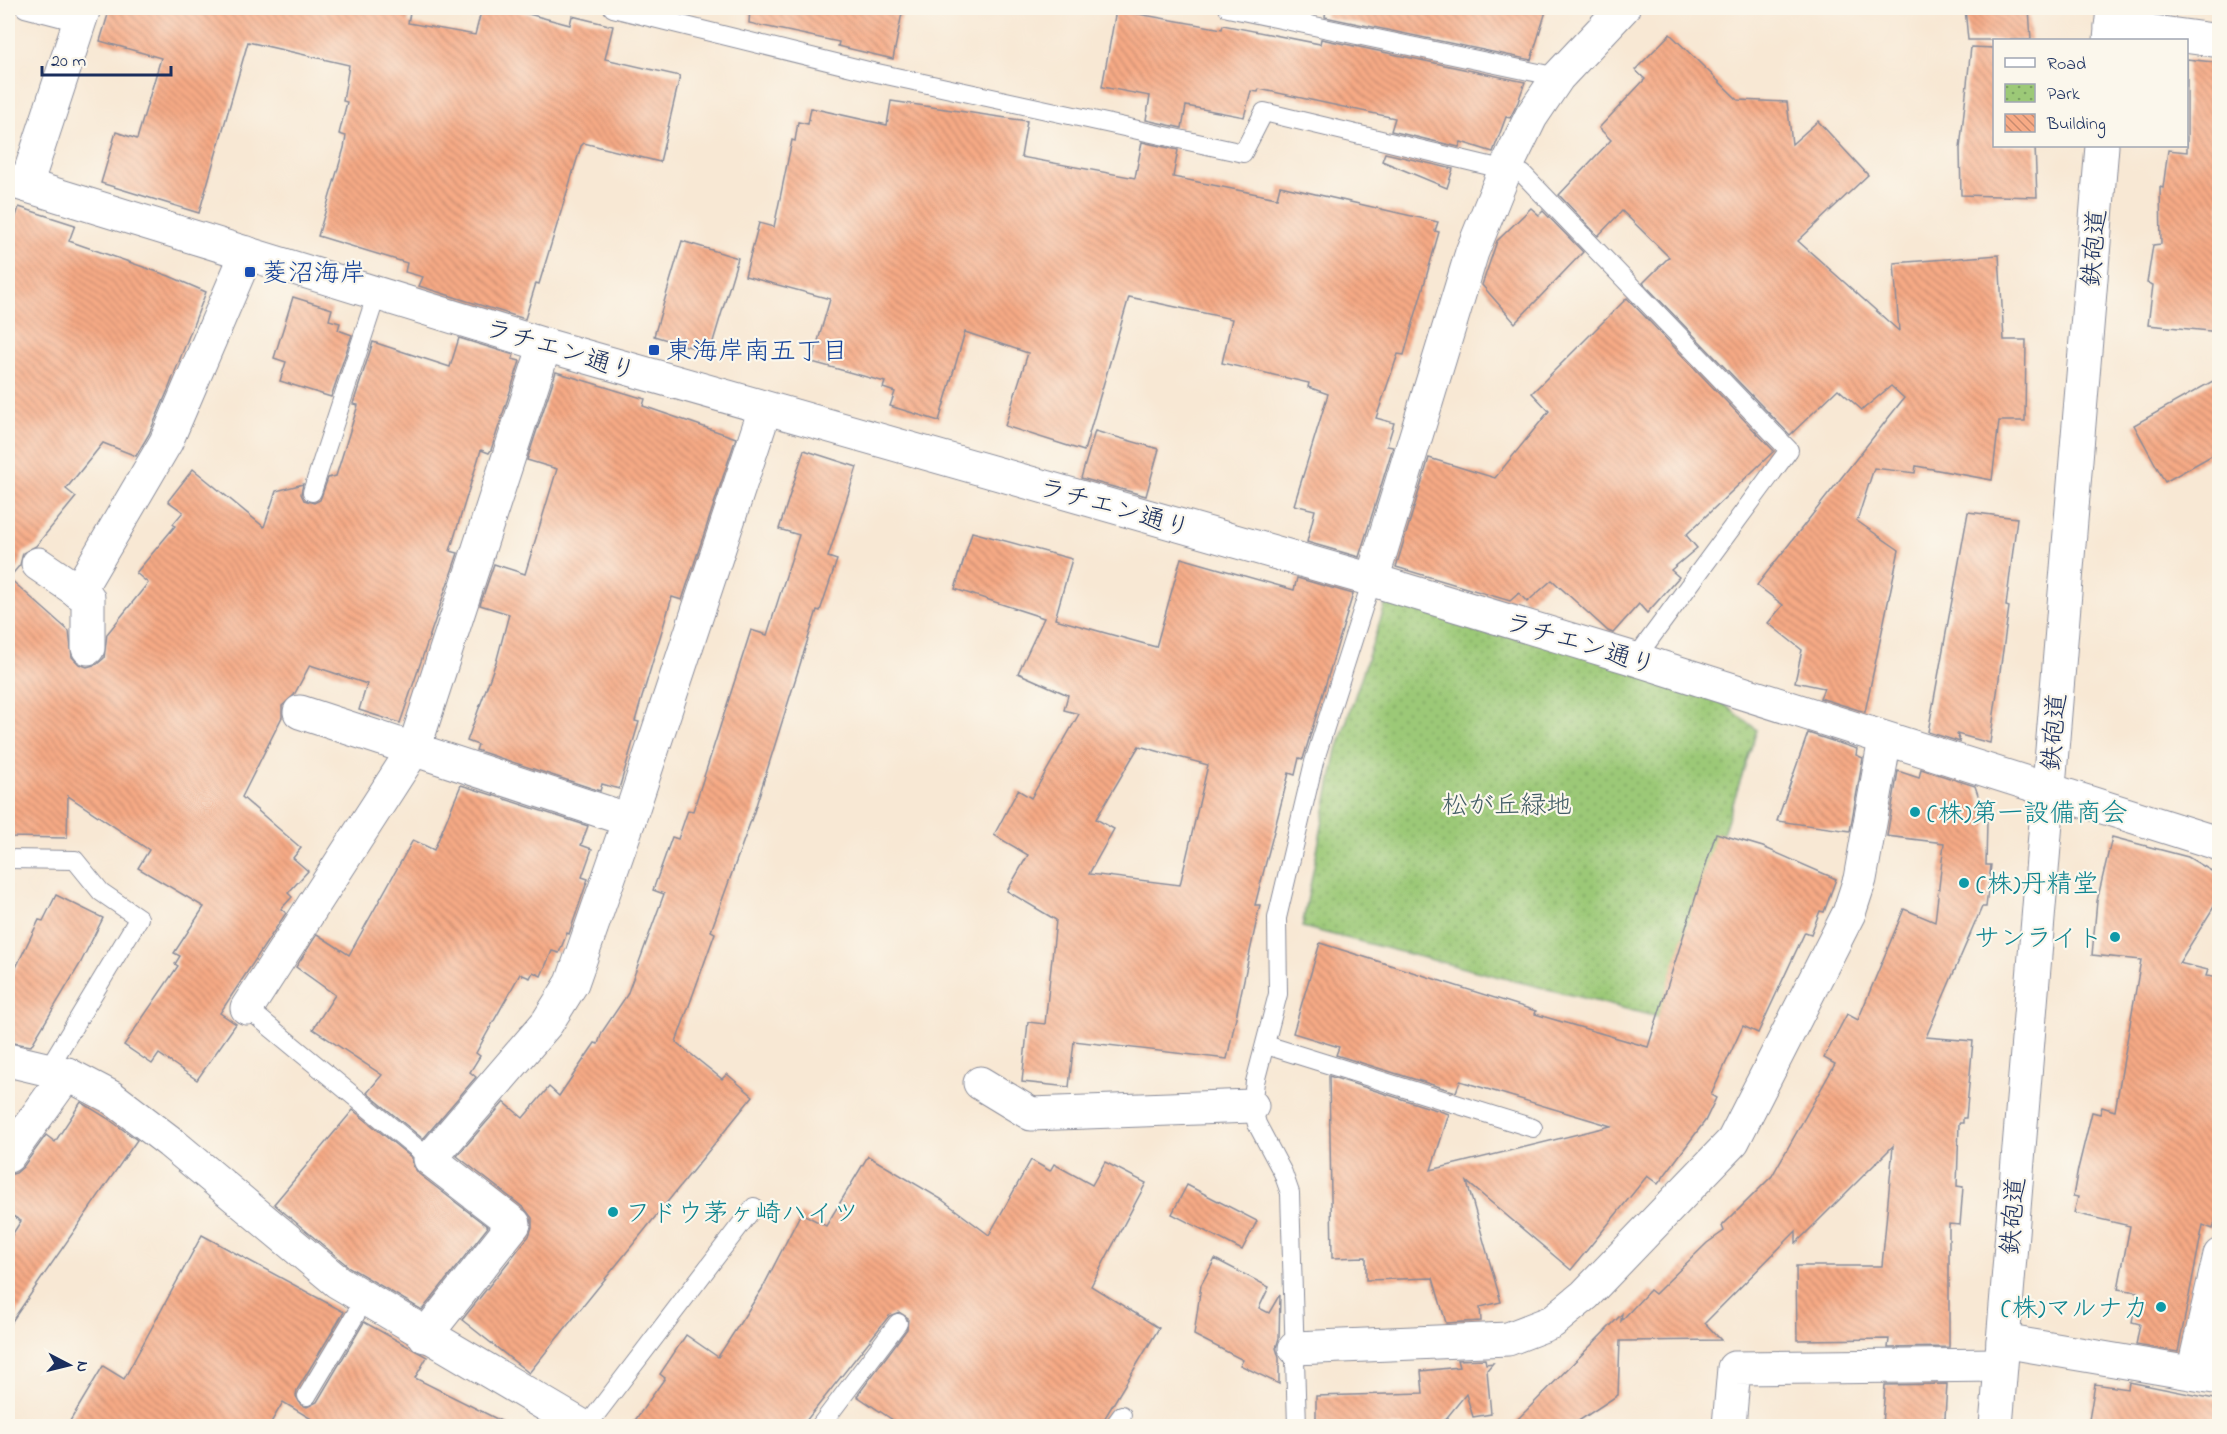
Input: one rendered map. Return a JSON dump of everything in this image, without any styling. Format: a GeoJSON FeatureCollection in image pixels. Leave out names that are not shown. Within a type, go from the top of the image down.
{"type":"FeatureCollection","features":[{"type":"Feature","properties":{"kind":"street"},"geometry":{"type":"LineString","coordinates":[[1372,580],[1472,252],[1506,168],[1531,117],[1558,77],[1620,9]]}},
{"type":"Feature","properties":{"kind":"street"},"geometry":{"type":"LineString","coordinates":[[17,183],[82,15]]}},
{"type":"Feature","properties":{"kind":"street"},"geometry":{"type":"LineString","coordinates":[[2111,25],[2220,40]]}},
{"type":"Feature","properties":{"kind":"street","name":"鉄砲道"},"geometry":{"type":"LineString","coordinates":[[1996,1426],[2102,147]]}},
{"type":"Feature","properties":{"kind":"street","name":"ラチエン通り"},"geometry":{"type":"LineString","coordinates":[[17,183],[546,345],[1372,580],[1635,659],[2220,844]]}},
{"type":"Feature","properties":{"kind":"street"},"geometry":{"type":"LineString","coordinates":[[78,592],[166,441],[247,253]]}},
{"type":"Feature","properties":{"kind":"street"},"geometry":{"type":"LineString","coordinates":[[247,1008],[414,749],[546,345]]}},
{"type":"Feature","properties":{"kind":"street"},"geometry":{"type":"LineString","coordinates":[[425,1336],[514,1224],[430,1159],[547,1023],[566,993],[588,939],[629,820],[765,409]]}},
{"type":"Feature","properties":{"kind":"street"},"geometry":{"type":"LineString","coordinates":[[38,564],[88,598],[88,648]]}},
{"type":"Feature","properties":{"kind":"street"},"geometry":{"type":"LineString","coordinates":[[300,712],[629,820]]}},
{"type":"Feature","properties":{"kind":"street"},"geometry":{"type":"LineString","coordinates":[[1295,1348],[1509,1339],[1552,1322],[1585,1295],[1733,1141],[1849,913],[1860,879],[1885,739]]}},
{"type":"Feature","properties":{"kind":"street"},"geometry":{"type":"LineString","coordinates":[[8,1060],[58,1071],[120,1103],[338,1282],[570,1423]]}},
{"type":"Feature","properties":{"kind":"street"},"geometry":{"type":"LineString","coordinates":[[8,1156],[58,1071]]}},
{"type":"Feature","properties":{"kind":"street"},"geometry":{"type":"LineString","coordinates":[[980,1083],[1031,1114],[1252,1106]]}},
{"type":"Feature","properties":{"kind":"street"},"geometry":{"type":"LineString","coordinates":[[1729,1426],[1734,1368],[2002,1353],[2206,1375],[2220,1255]]}},
{"type":"Feature","properties":{"kind":"lane"},"geometry":{"type":"LineString","coordinates":[[25,8],[82,15]]}},
{"type":"Feature","properties":{"kind":"lane"},"geometry":{"type":"LineString","coordinates":[[613,8],[868,71],[1243,153],[1264,112],[1506,168],[1523,174],[1790,450],[1635,659]]}},
{"type":"Feature","properties":{"kind":"lane"},"geometry":{"type":"LineString","coordinates":[[1228,8],[1558,77]]}},
{"type":"Feature","properties":{"kind":"lane"},"geometry":{"type":"LineString","coordinates":[[312,492],[377,293]]}},
{"type":"Feature","properties":{"kind":"lane"},"geometry":{"type":"LineString","coordinates":[[1297,1426],[1290,1193],[1283,1173],[1257,1124],[1252,1106],[1254,1082],[1266,1045],[1278,994],[1277,918],[1314,762],[1372,580]]}},
{"type":"Feature","properties":{"kind":"lane"},"geometry":{"type":"LineString","coordinates":[[8,859],[75,860],[101,892],[139,918],[58,1071]]}},
{"type":"Feature","properties":{"kind":"lane"},"geometry":{"type":"LineString","coordinates":[[247,1008],[430,1159]]}},
{"type":"Feature","properties":{"kind":"lane"},"geometry":{"type":"LineString","coordinates":[[1266,1045],[1533,1128]]}},
{"type":"Feature","properties":{"kind":"lane"},"geometry":{"type":"LineString","coordinates":[[570,1423],[754,1207]]}},
{"type":"Feature","properties":{"kind":"lane"},"geometry":{"type":"LineString","coordinates":[[307,1396],[365,1299]]}},
{"type":"Feature","properties":{"kind":"lane"},"geometry":{"type":"LineString","coordinates":[[820,1426],[898,1323]]}},
{"type":"Feature","properties":{"kind":"green space","name":"松が丘緑地"},"geometry":{"type":"Polygon","coordinates":[[[1389,594],[1697,683],[1757,730],[1662,1018],[1302,927],[1337,750],[1389,594]]]}},
{"type":"Feature","properties":{"kind":"building"},"geometry":{"type":"Polygon","coordinates":[[[110,8],[411,8],[408,23],[475,35],[482,8],[506,8],[570,25],[572,16],[613,26],[605,59],[680,76],[660,162],[584,143],[581,146],[539,284],[536,283],[525,319],[419,286],[423,277],[405,272],[407,263],[318,236],[344,148],[346,136],[339,134],[347,102],[343,101],[349,65],[248,42],[199,213],[101,183],[116,132],[137,139],[161,58],[100,41],[110,8]]]}},
{"type":"Feature","properties":{"kind":"building"},"geometry":{"type":"Polygon","coordinates":[[[750,8],[903,8],[893,59],[838,46],[839,42],[749,23],[750,8]]]}},
{"type":"Feature","properties":{"kind":"building"},"geometry":{"type":"Polygon","coordinates":[[[1326,8],[1547,8],[1531,60],[1325,17],[1326,8]]]}},
{"type":"Feature","properties":{"kind":"building"},"geometry":{"type":"Polygon","coordinates":[[[1965,8],[2029,8],[2031,39],[1968,40],[1965,8]]]}},
{"type":"Feature","properties":{"kind":"building"},"geometry":{"type":"Polygon","coordinates":[[[1116,10],[1222,29],[1223,25],[1320,44],[1321,39],[1525,82],[1510,118],[1506,117],[1493,152],[1461,142],[1459,147],[1391,131],[1395,118],[1259,89],[1258,92],[1251,91],[1244,117],[1186,106],[1182,128],[1146,120],[1150,96],[1102,87],[1116,10]]]}},
{"type":"Feature","properties":{"kind":"building"},"geometry":{"type":"Polygon","coordinates":[[[1670,34],[1738,100],[1787,102],[1792,144],[1818,121],[1868,175],[1798,241],[1899,331],[1894,263],[1999,255],[2004,340],[2026,340],[2025,421],[1999,421],[1992,480],[1916,466],[1915,473],[1874,468],[1857,521],[1899,550],[1865,712],[1820,698],[1824,688],[1795,682],[1802,650],[1768,623],[1783,605],[1757,585],[1904,398],[1891,386],[1862,410],[1838,389],[1790,435],[1643,283],[1669,257],[1622,211],[1598,236],[1559,195],[1611,140],[1599,128],[1645,79],[1635,70],[1670,34]]]}},
{"type":"Feature","properties":{"kind":"building"},"geometry":{"type":"Polygon","coordinates":[[[1971,47],[1993,48],[1993,147],[2035,147],[2037,197],[1961,195],[1960,149],[1971,47]]]}},
{"type":"Feature","properties":{"kind":"building"},"geometry":{"type":"Polygon","coordinates":[[[2188,59],[2220,63],[2220,332],[2148,325],[2153,285],[2147,283],[2153,245],[2161,244],[2160,187],[2163,188],[2168,150],[2187,152],[2188,59]]]}},
{"type":"Feature","properties":{"kind":"building"},"geometry":{"type":"Polygon","coordinates":[[[891,101],[1027,121],[1021,157],[1135,178],[1142,142],[1178,150],[1173,177],[1277,198],[1280,186],[1438,222],[1435,231],[1439,232],[1404,355],[1398,354],[1376,418],[1394,423],[1387,446],[1393,447],[1359,557],[1307,542],[1315,510],[1294,505],[1328,394],[1308,387],[1309,383],[1222,363],[1232,319],[1129,297],[1084,451],[1005,426],[1028,353],[965,332],[939,421],[890,406],[895,392],[883,388],[885,382],[812,362],[830,299],[745,276],[759,223],[774,227],[792,140],[795,141],[798,122],[808,124],[811,108],[887,125],[891,101]]]}},
{"type":"Feature","properties":{"kind":"building"},"geometry":{"type":"Polygon","coordinates":[[[1385,153],[1453,169],[1447,188],[1382,161],[1385,153]]]}},
{"type":"Feature","properties":{"kind":"building"},"geometry":{"type":"Polygon","coordinates":[[[19,207],[75,225],[69,241],[169,276],[206,292],[168,390],[149,434],[136,456],[103,443],[66,489],[76,497],[36,546],[23,553],[20,565],[9,578],[69,631],[72,657],[79,664],[87,667],[97,664],[104,658],[107,634],[148,583],[136,573],[175,526],[173,524],[183,512],[168,501],[193,469],[264,527],[276,491],[303,484],[301,494],[304,500],[314,503],[320,500],[328,478],[336,476],[358,405],[353,404],[373,342],[450,367],[459,338],[514,355],[512,359],[520,361],[491,450],[489,453],[481,450],[450,551],[458,553],[400,723],[359,710],[367,684],[310,665],[294,695],[282,706],[282,717],[242,797],[301,848],[293,858],[308,871],[288,893],[292,897],[281,909],[286,913],[220,1013],[236,1024],[197,1080],[159,1054],[152,1064],[124,1045],[178,966],[175,964],[180,956],[174,953],[204,907],[138,868],[149,850],[68,796],[67,838],[8,837],[8,241],[19,207]]]}},
{"type":"Feature","properties":{"kind":"building"},"geometry":{"type":"Polygon","coordinates":[[[1531,208],[1539,215],[1543,211],[1583,252],[1515,323],[1482,285],[1497,241],[1531,208]]]}},
{"type":"Feature","properties":{"kind":"building"},"geometry":{"type":"Polygon","coordinates":[[[682,241],[738,258],[712,345],[699,341],[697,349],[654,336],[682,241]]]}},
{"type":"Feature","properties":{"kind":"building"},"geometry":{"type":"Polygon","coordinates":[[[293,297],[332,309],[329,320],[340,323],[338,330],[352,335],[331,397],[280,381],[286,362],[274,358],[293,297]]]}},
{"type":"Feature","properties":{"kind":"building"},"geometry":{"type":"Polygon","coordinates":[[[1627,298],[1774,451],[1686,535],[1697,548],[1671,570],[1679,577],[1647,613],[1639,604],[1613,633],[1552,580],[1527,602],[1519,593],[1510,601],[1396,567],[1429,458],[1495,478],[1549,411],[1532,393],[1627,298]]]}},
{"type":"Feature","properties":{"kind":"building"},"geometry":{"type":"Polygon","coordinates":[[[556,372],[645,399],[643,406],[736,438],[682,600],[672,597],[635,721],[639,722],[619,789],[602,784],[600,791],[476,750],[478,745],[467,741],[497,659],[509,614],[480,605],[494,564],[525,574],[557,469],[527,460],[556,372]]]}},
{"type":"Feature","properties":{"kind":"building"},"geometry":{"type":"Polygon","coordinates":[[[2220,377],[2220,451],[2165,482],[2134,425],[2220,377]]]}},
{"type":"Feature","properties":{"kind":"building"},"geometry":{"type":"Polygon","coordinates":[[[1095,431],[1159,449],[1146,496],[1081,478],[1095,431]]]}},
{"type":"Feature","properties":{"kind":"building"},"geometry":{"type":"Polygon","coordinates":[[[804,450],[857,467],[828,557],[837,560],[820,611],[817,610],[754,812],[711,931],[715,933],[676,1042],[722,1079],[727,1074],[753,1096],[529,1373],[462,1320],[529,1236],[532,1218],[525,1209],[457,1156],[504,1102],[523,1118],[549,1087],[559,1096],[595,1043],[598,1044],[602,1032],[627,995],[664,894],[653,890],[672,837],[678,839],[688,810],[693,811],[751,630],[767,635],[799,535],[779,529],[804,450]]]}},
{"type":"Feature","properties":{"kind":"building"},"geometry":{"type":"Polygon","coordinates":[[[1968,512],[2017,518],[2006,606],[2009,607],[1990,743],[1957,734],[1960,742],[1928,732],[1968,512]]]}},
{"type":"Feature","properties":{"kind":"building"},"geometry":{"type":"Polygon","coordinates":[[[972,532],[1072,559],[1055,619],[1156,647],[1181,558],[1294,590],[1297,578],[1353,594],[1303,759],[1299,758],[1295,775],[1289,773],[1255,905],[1260,905],[1227,1059],[1074,1041],[1069,1087],[1022,1082],[1028,1022],[1045,1024],[1056,920],[1007,891],[1028,855],[994,835],[1018,790],[1031,798],[1079,714],[1064,710],[1068,695],[1018,673],[1044,618],[955,589],[972,532]],[[1139,746],[1096,819],[1114,829],[1089,874],[1180,885],[1208,765],[1139,746]]]}},
{"type":"Feature","properties":{"kind":"building"},"geometry":{"type":"Polygon","coordinates":[[[1808,733],[1857,749],[1856,755],[1863,758],[1850,831],[1777,821],[1808,733]]]}},
{"type":"Feature","properties":{"kind":"building"},"geometry":{"type":"Polygon","coordinates":[[[1921,769],[1975,786],[1987,821],[1986,865],[1991,865],[1986,907],[1982,907],[1926,1037],[1973,1041],[1966,1118],[1963,1118],[1963,1123],[1959,1123],[1957,1186],[1963,1187],[1960,1225],[1949,1224],[1949,1347],[1888,1348],[1889,1339],[1797,1340],[1796,1266],[1882,1266],[1893,1146],[1796,1243],[1796,1231],[1705,1323],[1721,1340],[1620,1341],[1618,1395],[1571,1426],[1511,1426],[1622,1314],[1621,1321],[1650,1290],[1655,1294],[1707,1243],[1724,1231],[1722,1226],[1772,1176],[1835,1064],[1824,1058],[1847,1014],[1858,1020],[1904,909],[1935,922],[1944,843],[1887,836],[1898,771],[1919,778],[1921,769]]]}},
{"type":"Feature","properties":{"kind":"building"},"geometry":{"type":"Polygon","coordinates":[[[461,785],[588,826],[581,845],[592,849],[582,877],[588,879],[569,934],[567,933],[559,953],[552,951],[541,976],[533,972],[530,978],[520,974],[476,1053],[480,1056],[470,1072],[476,1077],[423,1139],[367,1093],[382,1075],[313,1029],[335,995],[296,967],[317,934],[349,955],[413,840],[434,850],[461,785]]]}},
{"type":"Feature","properties":{"kind":"building"},"geometry":{"type":"Polygon","coordinates":[[[1716,833],[1763,847],[1836,879],[1824,912],[1820,911],[1811,934],[1805,932],[1758,1033],[1743,1026],[1711,1095],[1716,1098],[1705,1121],[1658,1184],[1647,1176],[1571,1270],[1467,1182],[1501,1302],[1480,1307],[1481,1321],[1446,1323],[1433,1278],[1366,1280],[1366,1257],[1332,1258],[1329,1076],[1449,1114],[1431,1170],[1611,1126],[1460,1081],[1456,1092],[1336,1055],[1339,1047],[1293,1033],[1320,943],[1536,1011],[1535,1014],[1648,1047],[1716,833]]]}},
{"type":"Feature","properties":{"kind":"building"},"geometry":{"type":"Polygon","coordinates":[[[2112,837],[2188,857],[2220,876],[2220,897],[2179,963],[2208,970],[2206,976],[2220,978],[2220,1206],[2213,1229],[2203,1225],[2178,1352],[2136,1345],[2140,1324],[2132,1322],[2138,1292],[2118,1289],[2130,1226],[2074,1213],[2078,1197],[2073,1196],[2092,1112],[2100,1114],[2102,1107],[2115,1111],[2141,960],[2092,955],[2097,901],[2112,837]]]}},
{"type":"Feature","properties":{"kind":"building"},"geometry":{"type":"Polygon","coordinates":[[[56,895],[103,918],[80,964],[31,1046],[8,1042],[8,984],[39,920],[43,921],[56,895]]]}},
{"type":"Feature","properties":{"kind":"building"},"geometry":{"type":"Polygon","coordinates":[[[81,1102],[137,1140],[8,1327],[8,1241],[21,1221],[8,1213],[8,1175],[16,1173],[23,1167],[46,1135],[55,1142],[81,1102]]]}},
{"type":"Feature","properties":{"kind":"building"},"geometry":{"type":"Polygon","coordinates":[[[353,1110],[412,1158],[413,1166],[419,1174],[488,1227],[422,1310],[349,1267],[274,1204],[353,1110]]]}},
{"type":"Feature","properties":{"kind":"building"},"geometry":{"type":"Polygon","coordinates":[[[868,1156],[941,1199],[989,1235],[1031,1160],[1050,1171],[1054,1164],[1092,1185],[1105,1162],[1146,1183],[1091,1286],[1159,1328],[1100,1426],[902,1426],[857,1396],[907,1329],[908,1318],[899,1312],[889,1316],[802,1426],[631,1426],[665,1378],[660,1374],[686,1335],[718,1357],[762,1289],[801,1213],[826,1226],[868,1156]]]}},
{"type":"Feature","properties":{"kind":"building"},"geometry":{"type":"Polygon","coordinates":[[[1187,1185],[1257,1221],[1242,1250],[1172,1214],[1187,1185]]]}},
{"type":"Feature","properties":{"kind":"building"},"geometry":{"type":"Polygon","coordinates":[[[202,1235],[344,1312],[297,1390],[296,1396],[301,1405],[307,1407],[317,1402],[364,1322],[427,1357],[415,1378],[511,1426],[323,1426],[283,1402],[269,1426],[67,1426],[103,1366],[124,1379],[202,1235]]]}},
{"type":"Feature","properties":{"kind":"building"},"geometry":{"type":"Polygon","coordinates":[[[1215,1259],[1269,1287],[1259,1308],[1269,1313],[1280,1294],[1279,1338],[1276,1348],[1279,1358],[1279,1384],[1240,1365],[1243,1360],[1194,1335],[1201,1285],[1215,1259]]]}},
{"type":"Feature","properties":{"kind":"building"},"geometry":{"type":"Polygon","coordinates":[[[1485,1359],[1486,1364],[1493,1363],[1487,1370],[1491,1414],[1473,1417],[1466,1394],[1440,1426],[1316,1426],[1316,1396],[1423,1393],[1421,1371],[1459,1367],[1457,1360],[1485,1359]]]}},
{"type":"Feature","properties":{"kind":"building"},"geometry":{"type":"Polygon","coordinates":[[[2129,1382],[2220,1400],[2220,1426],[2088,1426],[2095,1384],[2128,1389],[2129,1382]]]}},
{"type":"Feature","properties":{"kind":"building"},"geometry":{"type":"Polygon","coordinates":[[[1947,1384],[1945,1418],[1942,1418],[1941,1426],[1882,1426],[1885,1385],[1947,1384]]]}},
{"type":"Feature","properties":{"kind":"place","name":"菱沼海岸"},"geometry":{"type":"Point","coordinates":[250,272]}},
{"type":"Feature","properties":{"kind":"place","name":"東海岸南五丁目"},"geometry":{"type":"Point","coordinates":[654,350]}},
{"type":"Feature","properties":{"kind":"place","name":"(株)第一設備商会"},"geometry":{"type":"Point","coordinates":[1915,812]}},
{"type":"Feature","properties":{"kind":"place","name":"(株)丹精堂"},"geometry":{"type":"Point","coordinates":[1964,883]}},
{"type":"Feature","properties":{"kind":"place","name":"サンライト"},"geometry":{"type":"Point","coordinates":[2115,937]}},
{"type":"Feature","properties":{"kind":"place","name":"フドウ茅ヶ崎ハイツ"},"geometry":{"type":"Point","coordinates":[613,1212]}},
{"type":"Feature","properties":{"kind":"place","name":"(株)マルナカ"},"geometry":{"type":"Point","coordinates":[2161,1307]}}]}
